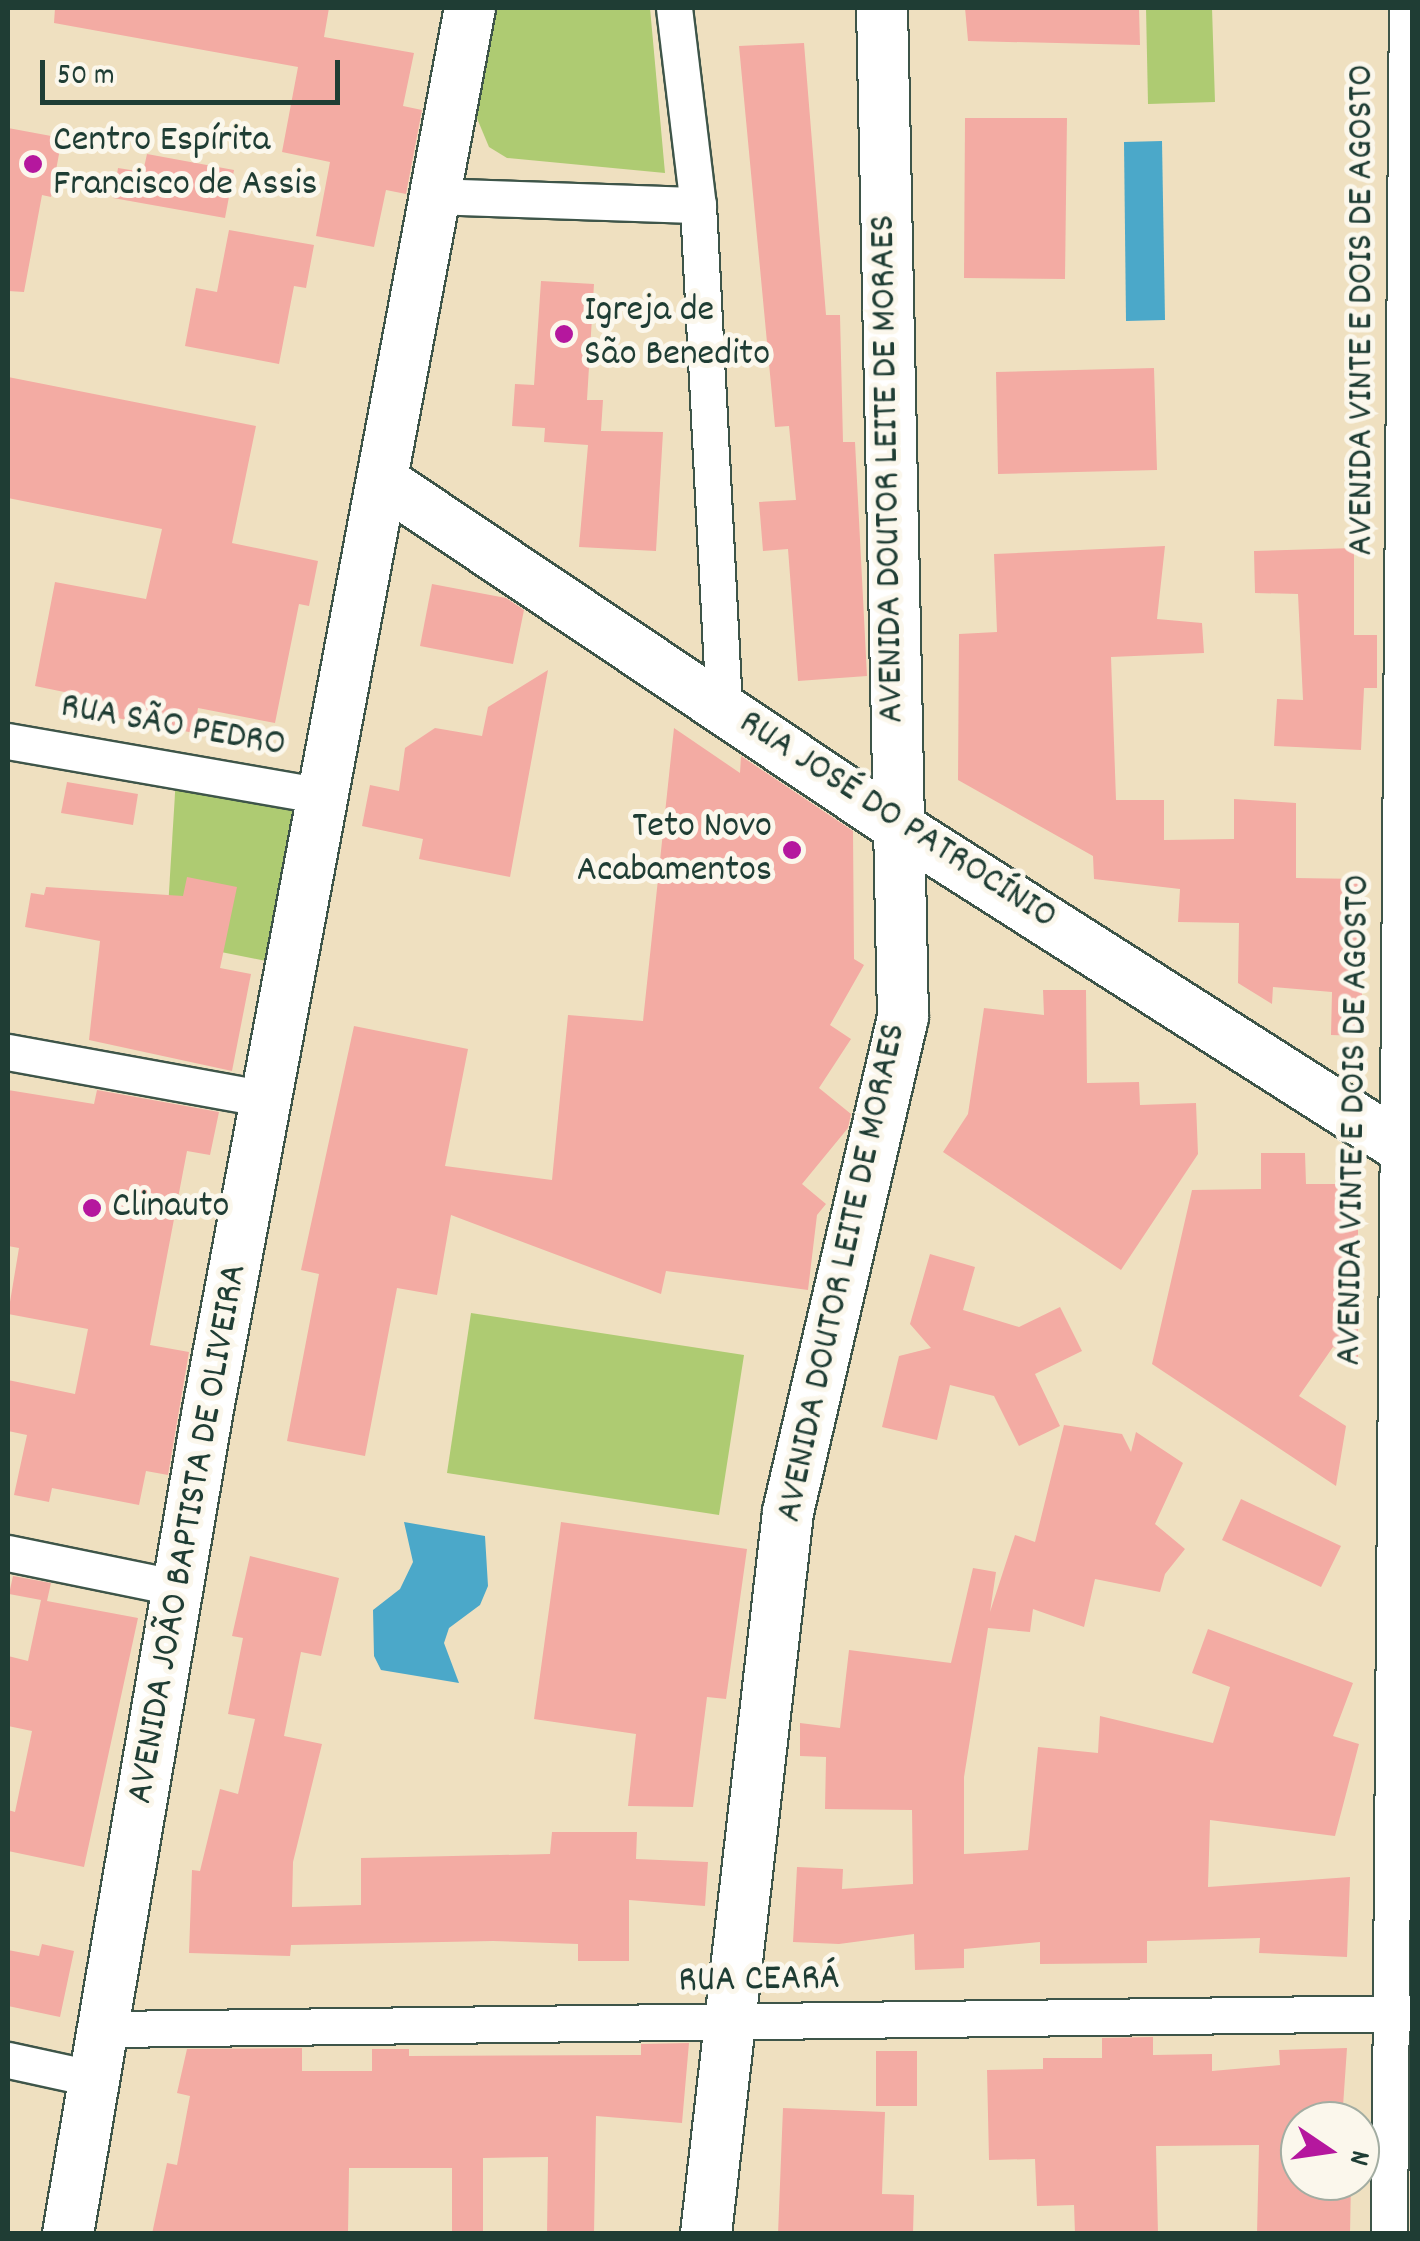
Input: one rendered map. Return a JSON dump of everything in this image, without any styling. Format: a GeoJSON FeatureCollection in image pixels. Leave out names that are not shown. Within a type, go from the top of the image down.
{"type":"FeatureCollection","features":[{"type":"Feature","properties":{"kind":"street","name":"AVENIDA JOÃO BAPTISTA DE OLIVEIRA"},"geometry":{"type":"LineString","coordinates":[[68,2234],[107,2029],[179,1588],[266,1098],[386,482],[470,8]]}},
{"type":"Feature","properties":{"kind":"street"},"geometry":{"type":"LineString","coordinates":[[674,8],[698,206],[724,708]]}},
{"type":"Feature","properties":{"kind":"street","name":"AVENIDA DOUTOR LEITE DE MORAES"},"geometry":{"type":"LineString","coordinates":[[706,2234],[788,1512],[903,1018],[894,824],[882,8]]}},
{"type":"Feature","properties":{"kind":"street","name":"AVENIDA VINTE E DOIS DE AGOSTO"},"geometry":{"type":"LineString","coordinates":[[1389,2234],[1400,2013],[1408,8]]}},
{"type":"Feature","properties":{"kind":"street"},"geometry":{"type":"LineString","coordinates":[[434,196],[698,206]]}},
{"type":"Feature","properties":{"kind":"street","name":"RUA JOSÉ DO PATROCÍNIO"},"geometry":{"type":"LineString","coordinates":[[386,482],[894,824],[1404,1148]]}},
{"type":"Feature","properties":{"kind":"street","name":"RUA SÃO PEDRO"},"geometry":{"type":"LineString","coordinates":[[8,742],[324,796]]}},
{"type":"Feature","properties":{"kind":"street"},"geometry":{"type":"LineString","coordinates":[[8,1052],[266,1098]]}},
{"type":"Feature","properties":{"kind":"street"},"geometry":{"type":"LineString","coordinates":[[8,1553],[179,1588]]}},
{"type":"Feature","properties":{"kind":"street","name":"RUA CEARÁ"},"geometry":{"type":"LineString","coordinates":[[107,2029],[1400,2013]]}},
{"type":"Feature","properties":{"kind":"street"},"geometry":{"type":"LineString","coordinates":[[8,2060],[95,2079]]}},
{"type":"Feature","properties":{"kind":"green space"},"geometry":{"type":"Polygon","coordinates":[[[497,8],[650,8],[665,173],[507,158],[489,147],[476,116],[497,8]]]}},
{"type":"Feature","properties":{"kind":"green space"},"geometry":{"type":"Polygon","coordinates":[[[1146,8],[1212,8],[1215,102],[1148,104],[1146,8]]]}},
{"type":"Feature","properties":{"kind":"green space"},"geometry":{"type":"Polygon","coordinates":[[[176,777],[290,805],[295,812],[271,962],[166,941],[176,777]]]}},
{"type":"Feature","properties":{"kind":"green space"},"geometry":{"type":"Polygon","coordinates":[[[471,1313],[744,1355],[719,1515],[447,1473],[471,1313]]]}},
{"type":"Feature","properties":{"kind":"water"},"geometry":{"type":"Polygon","coordinates":[[[1162,141],[1165,320],[1126,321],[1124,142],[1162,141]]]}},
{"type":"Feature","properties":{"kind":"water"},"geometry":{"type":"Polygon","coordinates":[[[404,1522],[485,1536],[488,1586],[480,1605],[449,1628],[444,1643],[459,1683],[381,1670],[374,1656],[373,1610],[400,1589],[413,1562],[404,1522]]]}},
{"type":"Feature","properties":{"kind":"building"},"geometry":{"type":"Polygon","coordinates":[[[55,8],[329,8],[324,37],[414,53],[403,106],[422,110],[406,194],[386,190],[374,247],[316,236],[330,162],[282,152],[298,67],[54,23],[55,8]]]}},
{"type":"Feature","properties":{"kind":"building"},"geometry":{"type":"Polygon","coordinates":[[[965,8],[1139,8],[1140,45],[968,41],[965,8]]]}},
{"type":"Feature","properties":{"kind":"building"},"geometry":{"type":"Polygon","coordinates":[[[804,43],[826,315],[840,315],[843,442],[855,442],[867,676],[798,681],[788,549],[763,551],[759,502],[796,500],[789,426],[775,427],[739,46],[804,43]]]}},
{"type":"Feature","properties":{"kind":"building"},"geometry":{"type":"Polygon","coordinates":[[[965,118],[1067,118],[1065,279],[964,278],[965,118]]]}},
{"type":"Feature","properties":{"kind":"building"},"geometry":{"type":"Polygon","coordinates":[[[8,128],[62,138],[51,197],[42,195],[24,292],[8,291],[8,128]]]}},
{"type":"Feature","properties":{"kind":"building"},"geometry":{"type":"Polygon","coordinates":[[[147,154],[234,170],[225,218],[113,198],[118,168],[143,172],[147,154]]]}},
{"type":"Feature","properties":{"kind":"building"},"geometry":{"type":"Polygon","coordinates":[[[229,230],[314,245],[306,288],[294,286],[279,364],[185,346],[196,288],[217,292],[229,230]]]}},
{"type":"Feature","properties":{"kind":"building"},"geometry":{"type":"Polygon","coordinates":[[[541,281],[594,284],[587,400],[603,400],[601,431],[663,432],[656,551],[579,547],[588,445],[544,442],[545,428],[512,426],[515,384],[534,385],[541,281]]]}},
{"type":"Feature","properties":{"kind":"building"},"geometry":{"type":"Polygon","coordinates":[[[1154,368],[1157,470],[998,474],[996,372],[1154,368]]]}},
{"type":"Feature","properties":{"kind":"building"},"geometry":{"type":"Polygon","coordinates":[[[8,377],[256,426],[232,543],[318,561],[309,606],[299,604],[275,723],[198,708],[194,733],[71,709],[74,694],[35,686],[55,582],[146,599],[162,529],[8,498],[8,377]]]}},
{"type":"Feature","properties":{"kind":"building"},"geometry":{"type":"Polygon","coordinates":[[[1165,546],[1157,619],[1202,623],[1204,653],[1111,657],[1116,800],[1164,800],[1164,840],[1234,839],[1234,799],[1296,803],[1296,878],[1362,879],[1362,1036],[1331,1035],[1332,992],[1273,987],[1272,1004],[1238,983],[1239,923],[1178,922],[1180,889],[1094,879],[1093,856],[958,780],[959,634],[997,632],[994,554],[1165,546]]]}},
{"type":"Feature","properties":{"kind":"building"},"geometry":{"type":"Polygon","coordinates":[[[1354,548],[1354,635],[1377,635],[1377,688],[1364,688],[1361,750],[1274,746],[1277,699],[1303,700],[1298,594],[1255,593],[1254,551],[1354,548]]]}},
{"type":"Feature","properties":{"kind":"building"},"geometry":{"type":"Polygon","coordinates":[[[432,584],[506,598],[524,610],[513,664],[420,646],[432,584]]]}},
{"type":"Feature","properties":{"kind":"building"},"geometry":{"type":"Polygon","coordinates":[[[548,670],[510,877],[419,859],[423,839],[362,826],[370,785],[399,791],[405,748],[435,728],[482,736],[488,707],[548,670]]]}},
{"type":"Feature","properties":{"kind":"building"},"geometry":{"type":"Polygon","coordinates":[[[674,728],[740,773],[741,756],[853,831],[854,959],[864,965],[830,1025],[851,1039],[819,1088],[851,1114],[848,1128],[802,1184],[826,1204],[817,1215],[808,1290],[666,1271],[661,1294],[451,1215],[437,1295],[397,1288],[365,1456],[287,1441],[319,1274],[301,1270],[354,1026],[468,1049],[445,1166],[552,1180],[568,1015],[643,1021],[674,728]]]}},
{"type":"Feature","properties":{"kind":"building"},"geometry":{"type":"Polygon","coordinates":[[[67,782],[138,794],[133,825],[61,813],[67,782]]]}},
{"type":"Feature","properties":{"kind":"building"},"geometry":{"type":"Polygon","coordinates":[[[187,877],[237,887],[220,968],[251,974],[232,1071],[89,1040],[100,941],[25,927],[31,893],[44,895],[46,887],[183,896],[187,877]]]}},
{"type":"Feature","properties":{"kind":"building"},"geometry":{"type":"Polygon","coordinates":[[[1043,990],[1086,990],[1087,1083],[1139,1082],[1140,1105],[1196,1103],[1198,1154],[1121,1270],[943,1152],[968,1114],[984,1008],[1044,1015],[1043,990]]]}},
{"type":"Feature","properties":{"kind":"building"},"geometry":{"type":"Polygon","coordinates":[[[8,1090],[94,1104],[97,1090],[219,1112],[210,1155],[187,1151],[150,1345],[189,1352],[168,1475],[146,1471],[139,1505],[52,1488],[49,1502],[14,1495],[27,1435],[8,1431],[8,1380],[75,1394],[88,1329],[8,1314],[19,1248],[8,1246],[8,1090]]]}},
{"type":"Feature","properties":{"kind":"building"},"geometry":{"type":"Polygon","coordinates":[[[1261,1153],[1305,1153],[1306,1184],[1358,1184],[1358,1360],[1333,1347],[1299,1396],[1346,1426],[1336,1486],[1152,1364],[1192,1190],[1261,1189],[1261,1153]]]}},
{"type":"Feature","properties":{"kind":"building"},"geometry":{"type":"Polygon","coordinates":[[[930,1254],[975,1267],[963,1310],[1019,1327],[1060,1307],[1082,1351],[1035,1374],[1060,1426],[1019,1446],[994,1396],[950,1385],[937,1440],[882,1427],[899,1356],[931,1348],[910,1324],[930,1254]]]}},
{"type":"Feature","properties":{"kind":"building"},"geometry":{"type":"Polygon","coordinates":[[[1064,1425],[1122,1434],[1131,1452],[1136,1432],[1183,1463],[1155,1524],[1185,1549],[1165,1574],[1160,1592],[1095,1579],[1084,1627],[1033,1609],[1030,1632],[988,1628],[964,1777],[964,1854],[1028,1850],[1038,1747],[1098,1753],[1100,1716],[1213,1743],[1230,1687],[1192,1673],[1208,1629],[1353,1683],[1333,1736],[1359,1744],[1335,1836],[1210,1820],[1208,1887],[1350,1877],[1347,1957],[1259,1953],[1260,1938],[1147,1941],[1147,1963],[1040,1964],[1040,1942],[964,1949],[964,1968],[915,1970],[914,1934],[839,1944],[793,1942],[797,1867],[843,1869],[842,1889],[913,1884],[912,1810],[825,1809],[826,1757],[800,1756],[800,1723],[840,1728],[849,1650],[951,1663],[973,1568],[996,1572],[990,1612],[1015,1535],[1035,1542],[1064,1425]]]}},
{"type":"Feature","properties":{"kind":"building"},"geometry":{"type":"Polygon","coordinates":[[[1241,1499],[1341,1546],[1321,1587],[1222,1540],[1241,1499]]]}},
{"type":"Feature","properties":{"kind":"building"},"geometry":{"type":"Polygon","coordinates":[[[561,1522],[747,1549],[726,1699],[707,1697],[693,1807],[628,1806],[636,1734],[534,1719],[561,1522]]]}},
{"type":"Feature","properties":{"kind":"building"},"geometry":{"type":"Polygon","coordinates":[[[250,1556],[339,1578],[321,1656],[301,1652],[284,1736],[322,1744],[293,1862],[292,1907],[361,1905],[361,1858],[550,1854],[552,1832],[637,1832],[636,1859],[708,1862],[705,1906],[629,1900],[629,1961],[578,1961],[578,1944],[493,1941],[291,1945],[290,1956],[189,1953],[192,1870],[200,1871],[220,1789],[238,1794],[255,1719],[228,1714],[243,1638],[232,1636],[250,1556]]]}},
{"type":"Feature","properties":{"kind":"building"},"geometry":{"type":"Polygon","coordinates":[[[13,1576],[51,1583],[47,1601],[138,1618],[84,1867],[8,1851],[8,1810],[15,1812],[32,1731],[8,1726],[8,1656],[28,1661],[41,1600],[9,1594],[13,1576]]]}},
{"type":"Feature","properties":{"kind":"building"},"geometry":{"type":"Polygon","coordinates":[[[42,1944],[74,1951],[60,2017],[8,2006],[8,1950],[39,1956],[42,1944]]]}},
{"type":"Feature","properties":{"kind":"building"},"geometry":{"type":"Polygon","coordinates":[[[1153,2037],[1153,2055],[1212,2054],[1212,2071],[1280,2065],[1279,2050],[1347,2048],[1343,2101],[1280,2101],[1280,2201],[1351,2201],[1350,2234],[1257,2234],[1259,2145],[1156,2146],[1158,2234],[1075,2234],[1074,2205],[1037,2206],[1035,2159],[989,2160],[987,2070],[1043,2069],[1043,2058],[1102,2058],[1102,2038],[1153,2037]]]}},
{"type":"Feature","properties":{"kind":"building"},"geometry":{"type":"Polygon","coordinates":[[[689,2043],[682,2123],[596,2116],[594,2234],[547,2234],[548,2157],[483,2158],[483,2234],[452,2234],[452,2168],[349,2168],[348,2234],[152,2234],[167,2163],[177,2165],[190,2096],[177,2093],[187,2049],[302,2048],[302,2071],[372,2071],[372,2049],[409,2049],[409,2056],[641,2055],[641,2044],[689,2043]]]}},
{"type":"Feature","properties":{"kind":"building"},"geometry":{"type":"Polygon","coordinates":[[[876,2051],[917,2051],[917,2106],[876,2106],[876,2051]]]}},
{"type":"Feature","properties":{"kind":"building"},"geometry":{"type":"Polygon","coordinates":[[[783,2108],[885,2112],[882,2194],[914,2195],[913,2234],[778,2234],[783,2108]]]}},
{"type":"Feature","properties":{"kind":"place","name":"Centro Espírita Francisco de Assis"},"geometry":{"type":"Point","coordinates":[33,164]}},
{"type":"Feature","properties":{"kind":"place","name":"Igreja de São Benedito"},"geometry":{"type":"Point","coordinates":[564,334]}},
{"type":"Feature","properties":{"kind":"place","name":"Teto Novo Acabamentos"},"geometry":{"type":"Point","coordinates":[792,850]}},
{"type":"Feature","properties":{"kind":"place","name":"Clinauto"},"geometry":{"type":"Point","coordinates":[92,1208]}}]}
